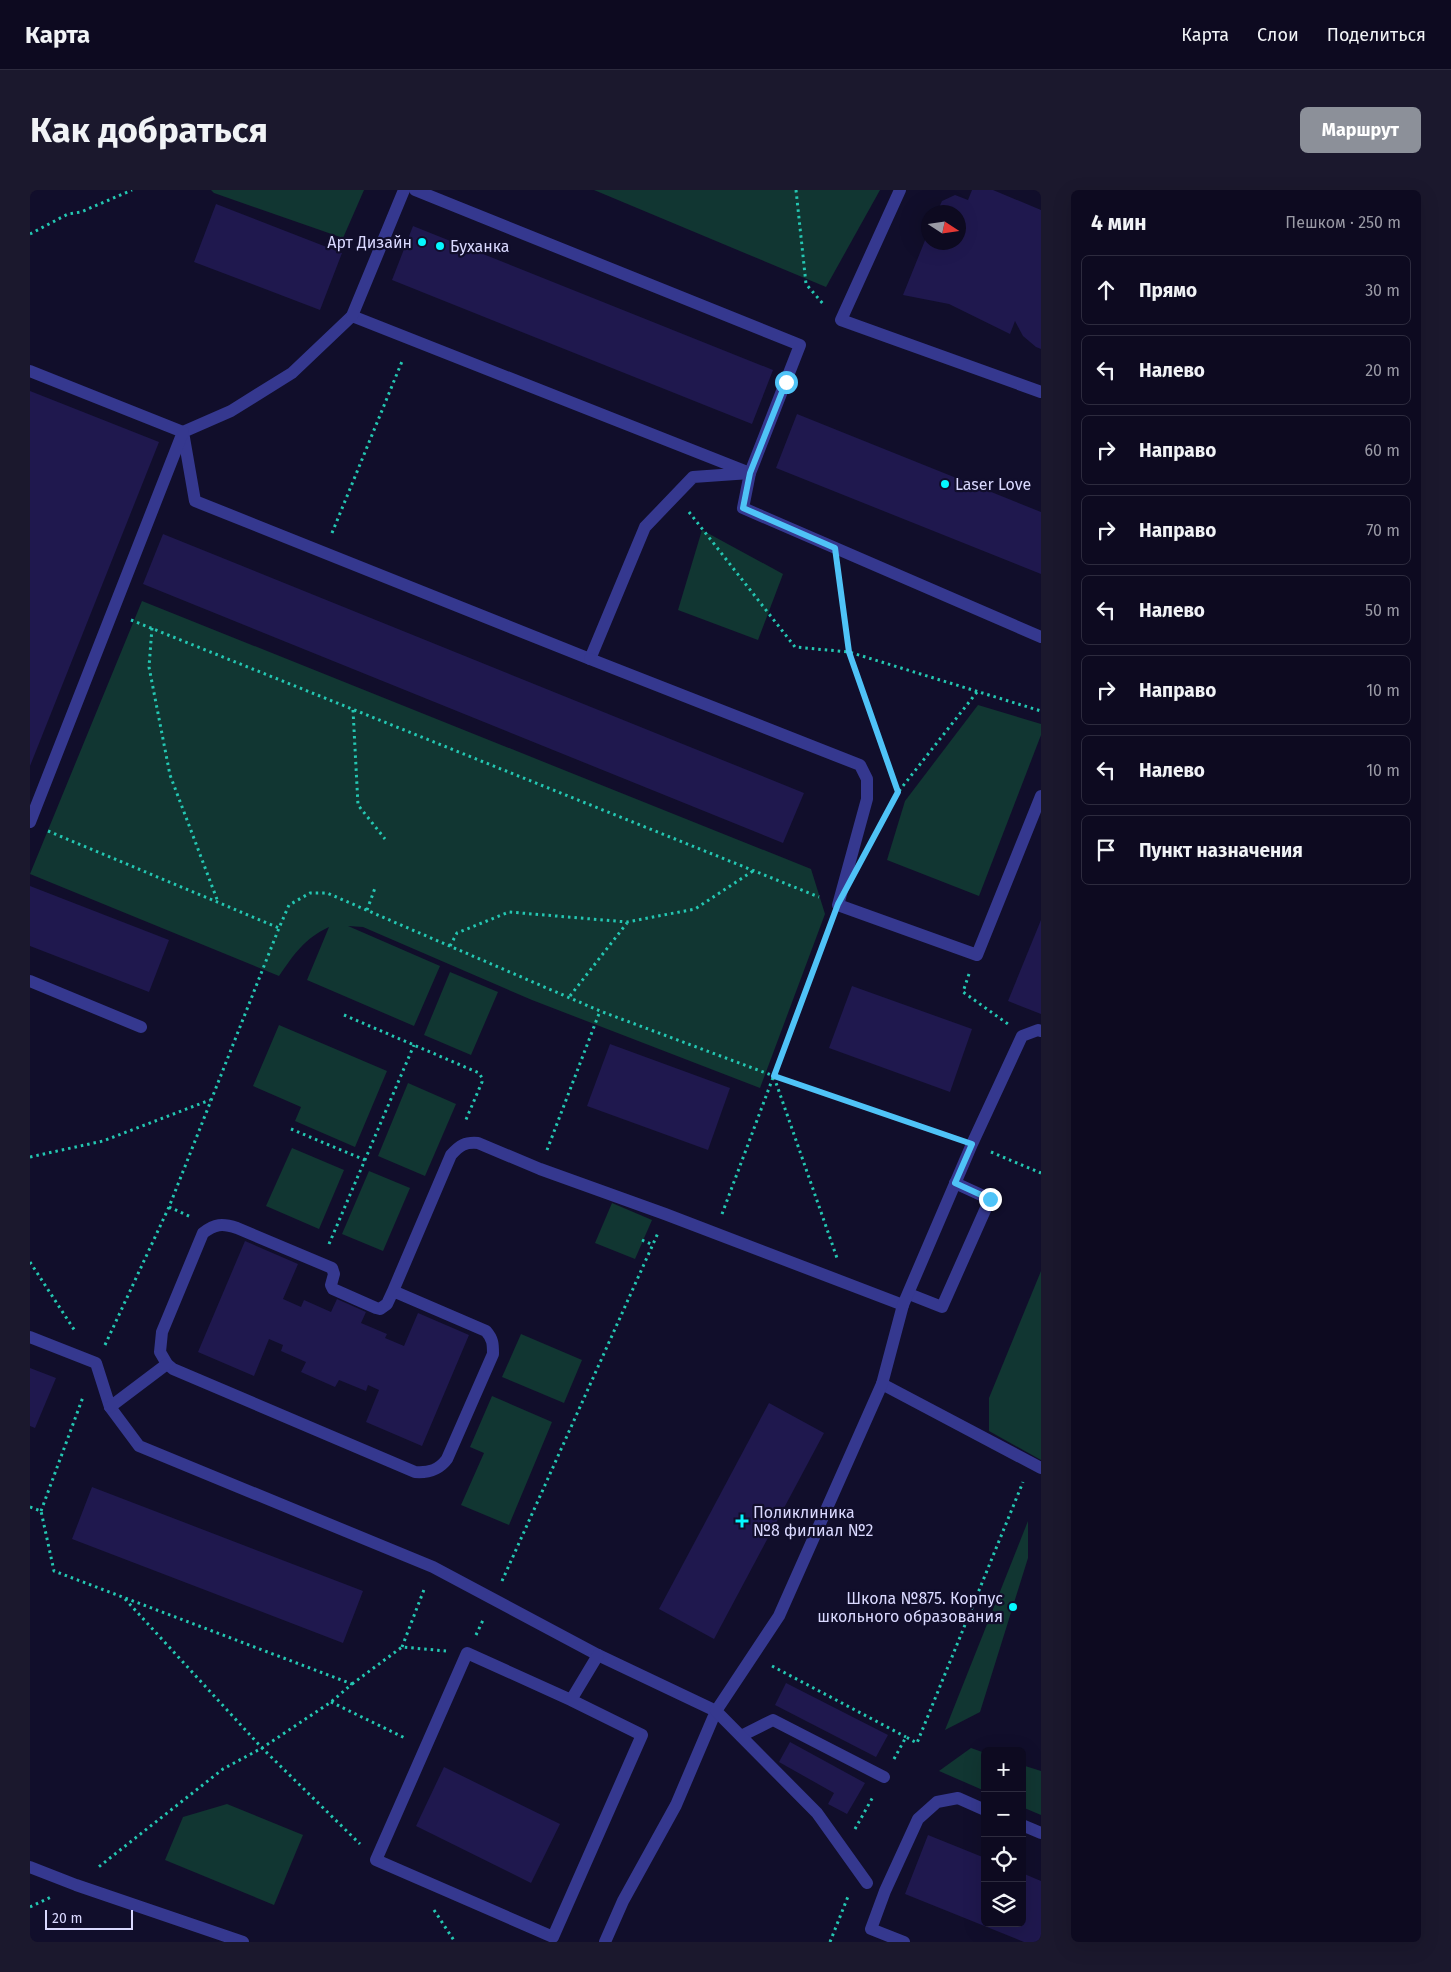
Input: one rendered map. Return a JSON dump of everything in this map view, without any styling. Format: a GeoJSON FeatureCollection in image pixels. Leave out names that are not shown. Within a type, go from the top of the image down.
{"type":"FeatureCollection","features":[{"type":"Feature","properties":{"kind":"lane"},"geometry":{"type":"LineString","coordinates":[[30,371],[183,432],[232,411],[292,373],[352,316],[404,190]]}},
{"type":"Feature","properties":{"kind":"lane"},"geometry":{"type":"LineString","coordinates":[[415,190],[800,345],[750,473],[743,508],[1041,637]]}},
{"type":"Feature","properties":{"kind":"lane"},"geometry":{"type":"LineString","coordinates":[[900,190],[841,320],[1041,392]]}},
{"type":"Feature","properties":{"kind":"lane"},"geometry":{"type":"LineString","coordinates":[[352,316],[750,473]]}},
{"type":"Feature","properties":{"kind":"lane"},"geometry":{"type":"LineString","coordinates":[[183,432],[195,502],[860,766],[867,779],[868,799],[838,904],[977,955],[1041,796]]}},
{"type":"Feature","properties":{"kind":"lane"},"geometry":{"type":"LineString","coordinates":[[34,824],[112,612],[183,432]]}},
{"type":"Feature","properties":{"kind":"lane"},"geometry":{"type":"LineString","coordinates":[[590,659],[645,527],[693,477],[750,473]]}},
{"type":"Feature","properties":{"kind":"lane"},"geometry":{"type":"LineString","coordinates":[[30,981],[142,1027]]}},
{"type":"Feature","properties":{"kind":"lane"},"geometry":{"type":"LineString","coordinates":[[605,1942],[622,1901],[676,1805],[716,1711],[778,1616],[882,1384],[906,1300],[972,1144],[1022,1036],[1038,1030],[1041,1031]]}},
{"type":"Feature","properties":{"kind":"lane"},"geometry":{"type":"LineString","coordinates":[[393,1291],[486,1331],[493,1343],[492,1354],[447,1459],[443,1465],[433,1471],[415,1472],[173,1369],[166,1364],[160,1352],[162,1332],[203,1233],[212,1226],[224,1224],[237,1228],[332,1268],[334,1271],[331,1284],[333,1289],[380,1309],[387,1304],[393,1291],[451,1155],[459,1145],[469,1142],[478,1143],[540,1169],[665,1214],[845,1283],[906,1300],[942,1307],[990,1199],[955,1183]]}},
{"type":"Feature","properties":{"kind":"lane"},"geometry":{"type":"LineString","coordinates":[[30,1337],[96,1363],[110,1407],[139,1446],[433,1567],[598,1655],[716,1711],[817,1813],[867,1883]]}},
{"type":"Feature","properties":{"kind":"lane"},"geometry":{"type":"LineString","coordinates":[[110,1407],[166,1364]]}},
{"type":"Feature","properties":{"kind":"lane"},"geometry":{"type":"LineString","coordinates":[[882,1384],[1036,1465]]}},
{"type":"Feature","properties":{"kind":"lane"},"geometry":{"type":"LineString","coordinates":[[467,1653],[571,1700],[642,1735],[559,1939],[376,1860],[467,1653]]}},
{"type":"Feature","properties":{"kind":"lane"},"geometry":{"type":"LineString","coordinates":[[571,1700],[598,1655]]}},
{"type":"Feature","properties":{"kind":"lane"},"geometry":{"type":"LineString","coordinates":[[741,1736],[773,1720],[884,1777]]}},
{"type":"Feature","properties":{"kind":"lane"},"geometry":{"type":"LineString","coordinates":[[904,1942],[871,1929],[884,1891],[918,1819],[937,1802],[958,1798],[981,1808]]}},
{"type":"Feature","properties":{"kind":"lane"},"geometry":{"type":"LineString","coordinates":[[1026,1827],[1041,1833]]}},
{"type":"Feature","properties":{"kind":"lane"},"geometry":{"type":"LineString","coordinates":[[30,1867],[76,1885],[243,1942]]}},
{"type":"Feature","properties":{"kind":"path"},"geometry":{"type":"LineString","coordinates":[[30,234],[68,214],[81,212],[132,190]]}},
{"type":"Feature","properties":{"kind":"path"},"geometry":{"type":"LineString","coordinates":[[796,190],[806,284],[822,303],[841,320]]}},
{"type":"Feature","properties":{"kind":"path"},"geometry":{"type":"LineString","coordinates":[[324,553],[411,340]]}},
{"type":"Feature","properties":{"kind":"path"},"geometry":{"type":"LineString","coordinates":[[675,495],[795,647],[849,652],[1041,711]]}},
{"type":"Feature","properties":{"kind":"path"},"geometry":{"type":"LineString","coordinates":[[835,548],[849,652],[898,792]]}},
{"type":"Feature","properties":{"kind":"path"},"geometry":{"type":"LineString","coordinates":[[112,612],[838,904],[715,1234]]}},
{"type":"Feature","properties":{"kind":"path"},"geometry":{"type":"LineString","coordinates":[[152,628],[149,667],[170,775],[218,902]]}},
{"type":"Feature","properties":{"kind":"path"},"geometry":{"type":"LineString","coordinates":[[884,818],[898,792],[977,692]]}},
{"type":"Feature","properties":{"kind":"path"},"geometry":{"type":"LineString","coordinates":[[352,710],[358,805],[385,839]]}},
{"type":"Feature","properties":{"kind":"path"},"geometry":{"type":"LineString","coordinates":[[34,824],[279,928]]}},
{"type":"Feature","properties":{"kind":"path"},"geometry":{"type":"LineString","coordinates":[[450,946],[457,933],[509,912],[627,922],[695,909],[753,871]]}},
{"type":"Feature","properties":{"kind":"path"},"geometry":{"type":"LineString","coordinates":[[366,910],[375,888]]}},
{"type":"Feature","properties":{"kind":"path"},"geometry":{"type":"LineString","coordinates":[[352,1684],[54,1571],[40,1512],[96,1363],[169,1208],[289,905],[310,893],[327,893],[570,996],[600,1011],[774,1076],[972,1144],[1041,1173]]}},
{"type":"Feature","properties":{"kind":"path"},"geometry":{"type":"LineString","coordinates":[[570,996],[627,922]]}},
{"type":"Feature","properties":{"kind":"path"},"geometry":{"type":"LineString","coordinates":[[977,955],[963,992],[1022,1036]]}},
{"type":"Feature","properties":{"kind":"path"},"geometry":{"type":"LineString","coordinates":[[540,1169],[600,1011]]}},
{"type":"Feature","properties":{"kind":"path"},"geometry":{"type":"LineString","coordinates":[[344,1015],[474,1070],[482,1078],[451,1155]]}},
{"type":"Feature","properties":{"kind":"path"},"geometry":{"type":"LineString","coordinates":[[321,1263],[414,1045]]}},
{"type":"Feature","properties":{"kind":"path"},"geometry":{"type":"LineString","coordinates":[[774,1076],[845,1283]]}},
{"type":"Feature","properties":{"kind":"path"},"geometry":{"type":"LineString","coordinates":[[30,1156],[102,1141],[211,1100]]}},
{"type":"Feature","properties":{"kind":"path"},"geometry":{"type":"LineString","coordinates":[[291,1129],[365,1160]]}},
{"type":"Feature","properties":{"kind":"path"},"geometry":{"type":"LineString","coordinates":[[169,1208],[192,1217]]}},
{"type":"Feature","properties":{"kind":"path"},"geometry":{"type":"LineString","coordinates":[[402,1647],[467,1653],[494,1600],[653,1245],[665,1214]]}},
{"type":"Feature","properties":{"kind":"path"},"geometry":{"type":"LineString","coordinates":[[642,1240],[653,1245]]}},
{"type":"Feature","properties":{"kind":"path"},"geometry":{"type":"LineString","coordinates":[[30,1262],[76,1332]]}},
{"type":"Feature","properties":{"kind":"path"},"geometry":{"type":"LineString","coordinates":[[917,1743],[1036,1465]]}},
{"type":"Feature","properties":{"kind":"path"},"geometry":{"type":"LineString","coordinates":[[30,1507],[40,1512]]}},
{"type":"Feature","properties":{"kind":"path"},"geometry":{"type":"LineString","coordinates":[[30,1908],[76,1885],[223,1769],[262,1748],[331,1702],[402,1647],[433,1567]]}},
{"type":"Feature","properties":{"kind":"path"},"geometry":{"type":"LineString","coordinates":[[123,1597],[262,1748],[376,1860]]}},
{"type":"Feature","properties":{"kind":"path"},"geometry":{"type":"LineString","coordinates":[[753,1656],[906,1737]]}},
{"type":"Feature","properties":{"kind":"path"},"geometry":{"type":"LineString","coordinates":[[331,1702],[426,1748]]}},
{"type":"Feature","properties":{"kind":"path"},"geometry":{"type":"LineString","coordinates":[[830,1942],[858,1871]]}},
{"type":"Feature","properties":{"kind":"green space"},"geometry":{"type":"Polygon","coordinates":[[[211,190],[364,190],[343,238],[214,193],[211,190]]]}},
{"type":"Feature","properties":{"kind":"green space"},"geometry":{"type":"Polygon","coordinates":[[[594,190],[880,190],[826,287],[594,190]]]}},
{"type":"Feature","properties":{"kind":"green space"},"geometry":{"type":"Polygon","coordinates":[[[702,530],[783,574],[758,640],[678,610],[702,530]]]}},
{"type":"Feature","properties":{"kind":"green space"},"geometry":{"type":"Polygon","coordinates":[[[142,601],[811,869],[825,914],[760,1088],[532,1000],[363,927],[348,926],[440,966],[414,1026],[307,980],[329,927],[306,942],[279,976],[30,874],[142,601]]]}},
{"type":"Feature","properties":{"kind":"green space"},"geometry":{"type":"Polygon","coordinates":[[[978,705],[1041,724],[1041,735],[979,896],[887,860],[905,801],[978,705]]]}},
{"type":"Feature","properties":{"kind":"green space"},"geometry":{"type":"Polygon","coordinates":[[[450,972],[498,992],[471,1055],[424,1035],[450,972]]]}},
{"type":"Feature","properties":{"kind":"green space"},"geometry":{"type":"Polygon","coordinates":[[[279,1025],[387,1071],[355,1147],[295,1121],[301,1107],[253,1086],[279,1025]]]}},
{"type":"Feature","properties":{"kind":"green space"},"geometry":{"type":"Polygon","coordinates":[[[408,1083],[456,1104],[425,1176],[378,1156],[408,1083]]]}},
{"type":"Feature","properties":{"kind":"green space"},"geometry":{"type":"Polygon","coordinates":[[[292,1148],[344,1170],[319,1229],[266,1206],[292,1148]]]}},
{"type":"Feature","properties":{"kind":"green space"},"geometry":{"type":"Polygon","coordinates":[[[369,1171],[410,1188],[383,1251],[342,1234],[369,1171]]]}},
{"type":"Feature","properties":{"kind":"green space"},"geometry":{"type":"Polygon","coordinates":[[[612,1203],[652,1220],[635,1259],[595,1243],[612,1203]]]}},
{"type":"Feature","properties":{"kind":"green space"},"geometry":{"type":"Polygon","coordinates":[[[1041,1271],[1041,1460],[989,1431],[989,1398],[1041,1271]]]}},
{"type":"Feature","properties":{"kind":"green space"},"geometry":{"type":"Polygon","coordinates":[[[521,1334],[582,1360],[564,1403],[502,1377],[521,1334]]]}},
{"type":"Feature","properties":{"kind":"green space"},"geometry":{"type":"Polygon","coordinates":[[[492,1396],[552,1422],[509,1525],[461,1505],[484,1453],[470,1447],[492,1396]]]}},
{"type":"Feature","properties":{"kind":"green space"},"geometry":{"type":"Polygon","coordinates":[[[1028,1521],[1028,1558],[980,1712],[945,1730],[1028,1521]]]}},
{"type":"Feature","properties":{"kind":"green space"},"geometry":{"type":"Polygon","coordinates":[[[971,1748],[981,1752],[981,1789],[939,1771],[971,1748]]]}},
{"type":"Feature","properties":{"kind":"green space"},"geometry":{"type":"Polygon","coordinates":[[[1026,1766],[1041,1771],[1041,1815],[1026,1809],[1026,1766]]]}},
{"type":"Feature","properties":{"kind":"green space"},"geometry":{"type":"Polygon","coordinates":[[[227,1804],[303,1835],[274,1905],[165,1860],[183,1817],[227,1804]]]}},
{"type":"Feature","properties":{"kind":"building"},"geometry":{"type":"Polygon","coordinates":[[[972,190],[993,190],[1041,210],[1041,349],[1023,336],[1015,321],[1010,334],[949,304],[903,295],[921,250],[966,250],[966,205],[940,205],[942,201],[955,195],[968,200],[972,190]]]}},
{"type":"Feature","properties":{"kind":"building"},"geometry":{"type":"Polygon","coordinates":[[[216,204],[342,253],[320,310],[194,262],[216,204]]]}},
{"type":"Feature","properties":{"kind":"building"},"geometry":{"type":"Polygon","coordinates":[[[413,226],[773,370],[752,424],[392,280],[413,226]]]}},
{"type":"Feature","properties":{"kind":"building"},"geometry":{"type":"Polygon","coordinates":[[[30,391],[159,442],[30,766],[30,391]]]}},
{"type":"Feature","properties":{"kind":"building"},"geometry":{"type":"Polygon","coordinates":[[[797,414],[1041,512],[1041,574],[776,468],[797,414]]]}},
{"type":"Feature","properties":{"kind":"building"},"geometry":{"type":"Polygon","coordinates":[[[163,534],[804,793],[783,843],[143,584],[163,534]]]}},
{"type":"Feature","properties":{"kind":"building"},"geometry":{"type":"Polygon","coordinates":[[[30,886],[169,940],[149,992],[30,946],[30,886]]]}},
{"type":"Feature","properties":{"kind":"building"},"geometry":{"type":"Polygon","coordinates":[[[1041,920],[1041,1014],[1008,1001],[1041,920]]]}},
{"type":"Feature","properties":{"kind":"building"},"geometry":{"type":"Polygon","coordinates":[[[852,986],[972,1029],[950,1092],[829,1048],[852,986]]]}},
{"type":"Feature","properties":{"kind":"building"},"geometry":{"type":"Polygon","coordinates":[[[610,1044],[730,1088],[708,1150],[587,1106],[610,1044]]]}},
{"type":"Feature","properties":{"kind":"building"},"geometry":{"type":"Polygon","coordinates":[[[245,1241],[298,1264],[283,1299],[301,1307],[304,1300],[331,1312],[337,1299],[366,1312],[361,1323],[387,1334],[385,1338],[404,1346],[418,1313],[469,1335],[422,1446],[366,1422],[379,1390],[368,1385],[366,1391],[339,1380],[335,1387],[301,1372],[306,1362],[281,1351],[283,1345],[269,1339],[254,1376],[198,1352],[245,1241]]]}},
{"type":"Feature","properties":{"kind":"building"},"geometry":{"type":"Polygon","coordinates":[[[30,1368],[56,1378],[35,1428],[30,1426],[30,1368]]]}},
{"type":"Feature","properties":{"kind":"building","name":"Поликлиника №8 филиал №2"},"geometry":{"type":"Polygon","coordinates":[[[769,1403],[824,1433],[714,1639],[659,1609],[769,1403]]]}},
{"type":"Feature","properties":{"kind":"building"},"geometry":{"type":"Polygon","coordinates":[[[92,1487],[363,1591],[343,1643],[72,1539],[92,1487]]]}},
{"type":"Feature","properties":{"kind":"building"},"geometry":{"type":"Polygon","coordinates":[[[786,1683],[888,1735],[876,1757],[775,1705],[786,1683]]]}},
{"type":"Feature","properties":{"kind":"building"},"geometry":{"type":"Polygon","coordinates":[[[790,1742],[865,1783],[847,1814],[828,1804],[834,1793],[779,1762],[790,1742]]]}},
{"type":"Feature","properties":{"kind":"building"},"geometry":{"type":"Polygon","coordinates":[[[444,1767],[560,1824],[531,1883],[416,1826],[444,1767]]]}},
{"type":"Feature","properties":{"kind":"building"},"geometry":{"type":"Polygon","coordinates":[[[928,1835],[981,1856],[981,1925],[905,1894],[928,1835]]]}},
{"type":"Feature","properties":{"kind":"building"},"geometry":{"type":"Polygon","coordinates":[[[1026,1875],[1041,1881],[1041,1942],[1024,1942],[987,1927],[1026,1927],[1026,1875]]]}},
{"type":"Feature","properties":{"kind":"place","name":"Арт Дизайн"},"geometry":{"type":"Point","coordinates":[422,242]}},
{"type":"Feature","properties":{"kind":"place","name":"Буханка"},"geometry":{"type":"Point","coordinates":[440,246]}},
{"type":"Feature","properties":{"kind":"place","name":"Laser Love"},"geometry":{"type":"Point","coordinates":[945,484]}},
{"type":"Feature","properties":{"kind":"place","name":"Поликлиника №8 филиал №2"},"geometry":{"type":"Point","coordinates":[742,1521]}},
{"type":"Feature","properties":{"kind":"place","name":"Школа №875. Корпус школьного образования"},"geometry":{"type":"Point","coordinates":[1013,1607]}},
{"type":"Feature","properties":{"kind":"route"},"geometry":{"type":"LineString","coordinates":[[786,382],[750,473],[743,508],[835,548],[849,652],[898,792],[838,904],[774,1076],[972,1144],[955,1183],[990,1199]]}}]}
